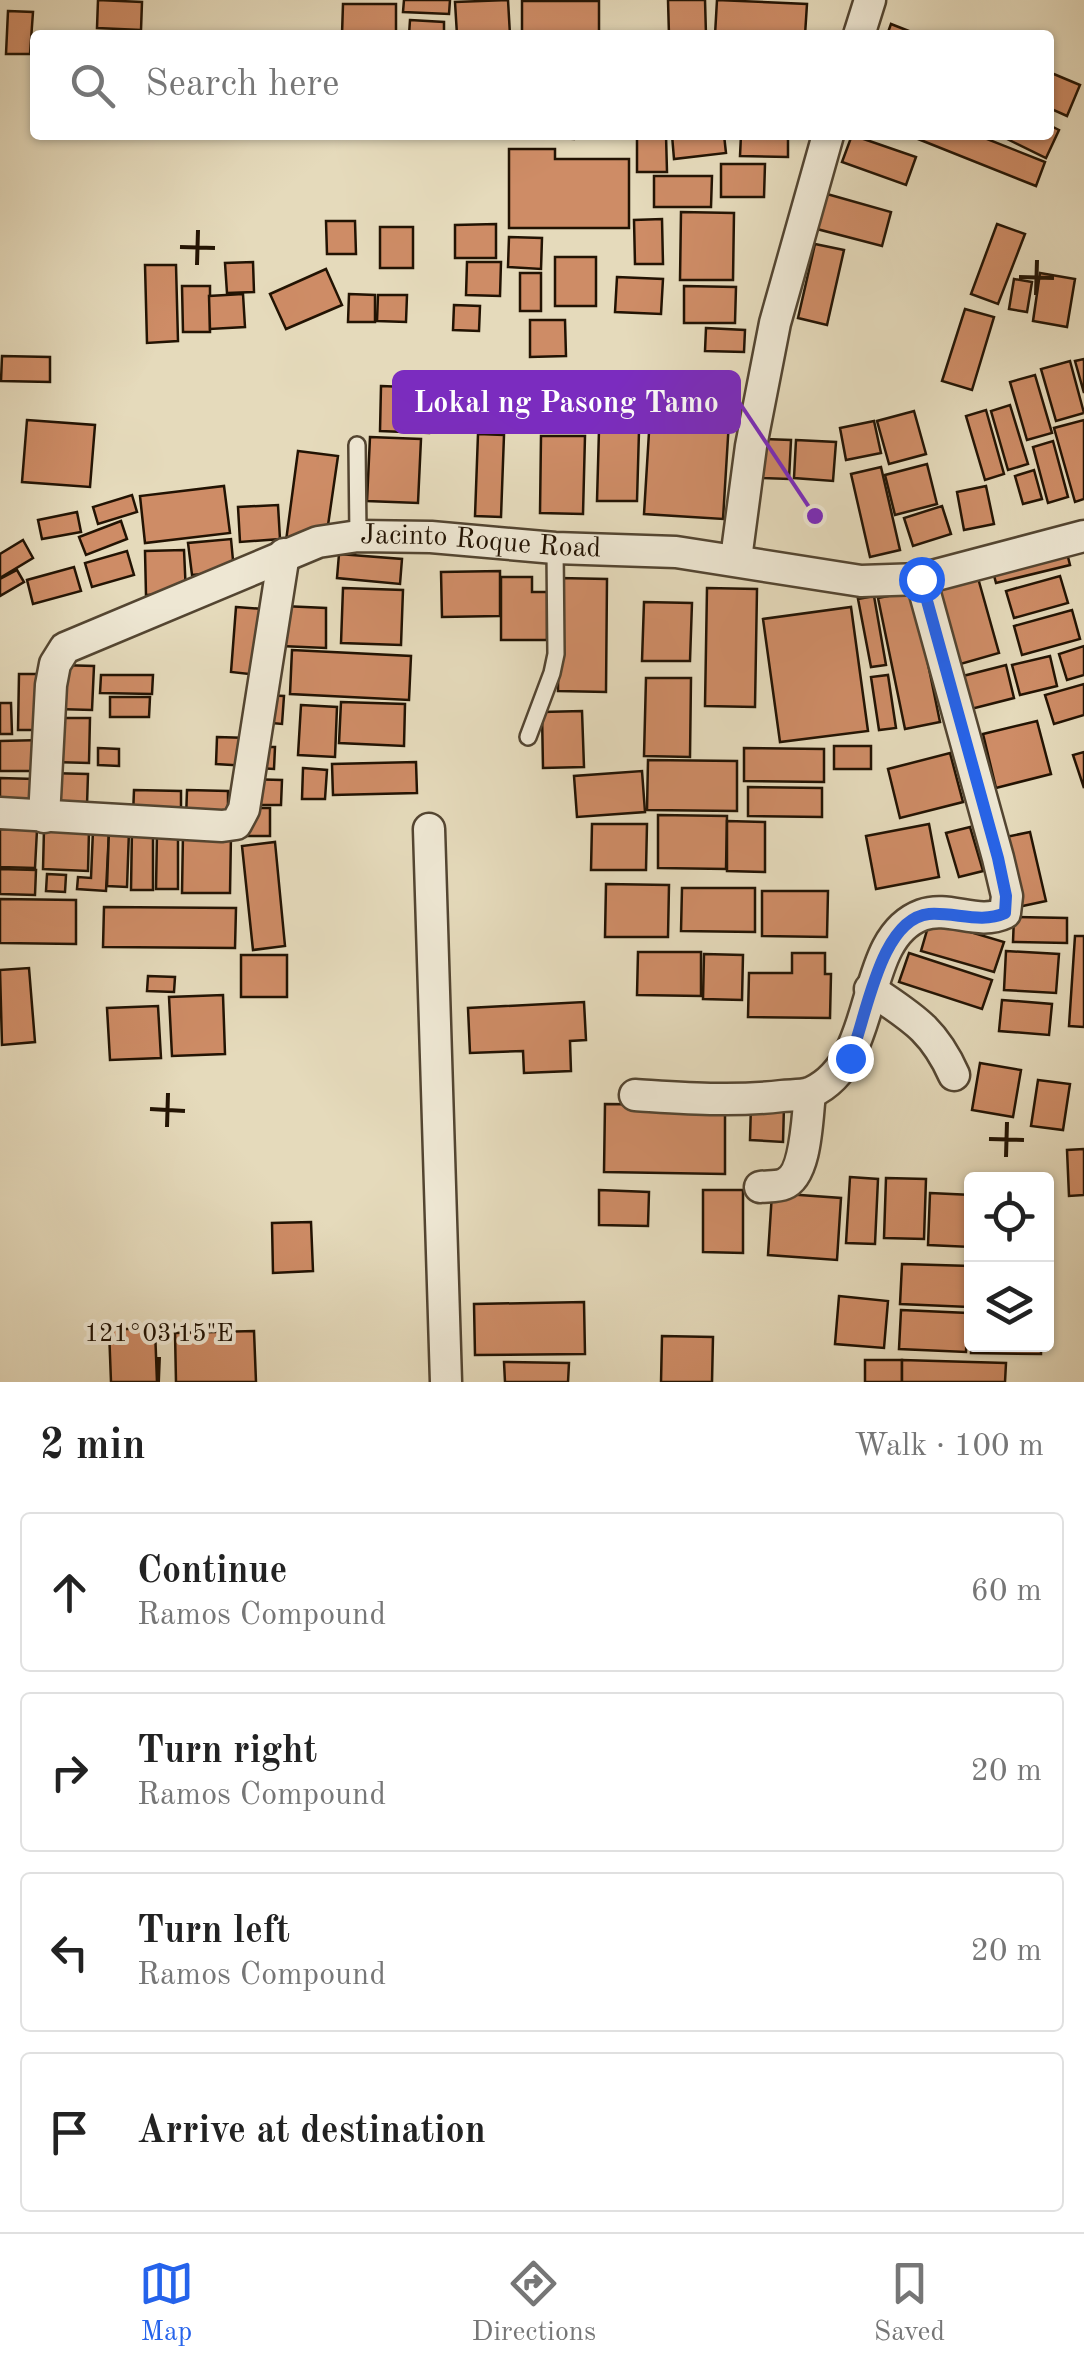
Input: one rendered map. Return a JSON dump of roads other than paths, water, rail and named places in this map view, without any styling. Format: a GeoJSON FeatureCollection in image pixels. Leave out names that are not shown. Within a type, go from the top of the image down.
{"type":"FeatureCollection","features":[{"type":"Feature","properties":{"kind":"street"},"geometry":{"type":"LineString","coordinates":[[861,30],[870,0]]}},
{"type":"Feature","properties":{"kind":"street"},"geometry":{"type":"LineString","coordinates":[[736,559],[750,446],[776,324],[827,140]]}},
{"type":"Feature","properties":{"kind":"street","name":"Jacinto Roque Road"},"geometry":{"type":"LineString","coordinates":[[44,818],[51,685],[54,664],[65,648],[318,542],[358,536],[431,537],[555,548],[676,552],[862,581],[921,579],[1084,536]]}},
{"type":"Feature","properties":{"kind":"street"},"geometry":{"type":"LineString","coordinates":[[0,813],[236,824],[244,809],[284,554]]}},
{"type":"Feature","properties":{"kind":"street"},"geometry":{"type":"LineString","coordinates":[[636,1095],[740,1101],[810,1094],[850,1058],[862,1031],[870,989],[894,936],[922,915],[992,920],[1005,913],[1006,896],[998,858],[921,579]]}},
{"type":"Feature","properties":{"kind":"street"},"geometry":{"type":"LineString","coordinates":[[429,829],[446,1382]]}},
{"type":"Feature","properties":{"kind":"street"},"geometry":{"type":"LineString","coordinates":[[870,989],[923,1025],[945,1055],[954,1076]]}},
{"type":"Feature","properties":{"kind":"street"},"geometry":{"type":"LineString","coordinates":[[760,1187],[783,1185],[794,1178],[803,1154],[810,1094]]}},
{"type":"Feature","properties":{"kind":"lane"},"geometry":{"type":"LineString","coordinates":[[357,445],[358,536]]}},
{"type":"Feature","properties":{"kind":"lane"},"geometry":{"type":"LineString","coordinates":[[528,737],[556,654],[555,548]]}},
{"type":"Feature","properties":{"kind":"place","name":"Lokal ng Pasong Tamo"},"geometry":{"type":"Point","coordinates":[815,516]}}]}
